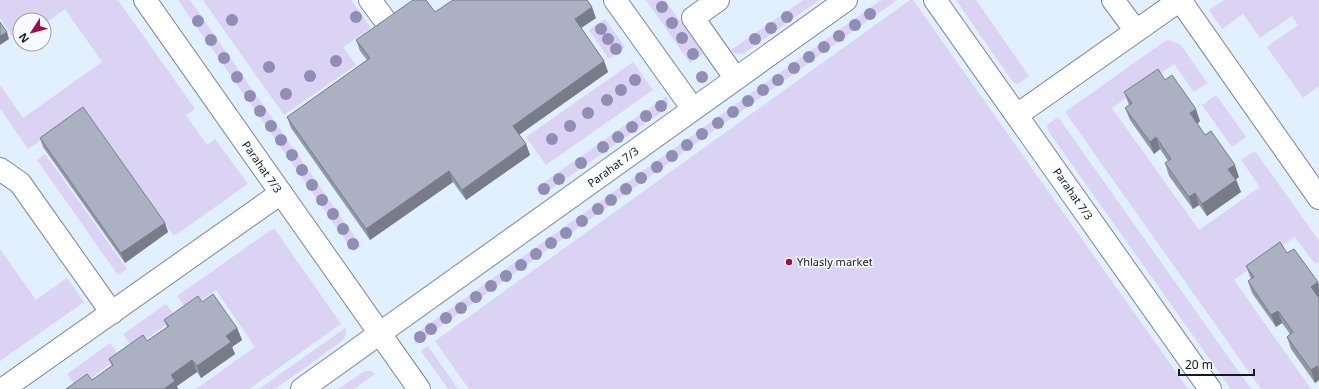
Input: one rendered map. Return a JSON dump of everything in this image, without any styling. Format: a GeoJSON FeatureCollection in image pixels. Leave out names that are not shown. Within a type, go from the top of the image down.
{"type":"FeatureCollection","features":[{"type":"Feature","properties":{"kind":"street","name":"Parahat 7/3"},"geometry":{"type":"LineString","coordinates":[[145,0],[419,389]]}},
{"type":"Feature","properties":{"kind":"street"},"geometry":{"type":"LineString","coordinates":[[370,0],[384,19]]}},
{"type":"Feature","properties":{"kind":"street"},"geometry":{"type":"LineString","coordinates":[[615,0],[693,109]]}},
{"type":"Feature","properties":{"kind":"street"},"geometry":{"type":"LineString","coordinates":[[718,0],[693,18],[736,79]]}},
{"type":"Feature","properties":{"kind":"street","name":"Parahat 7/3"},"geometry":{"type":"LineString","coordinates":[[302,389],[846,0]]}},
{"type":"Feature","properties":{"kind":"street","name":"Parahat 7/3"},"geometry":{"type":"LineString","coordinates":[[935,0],[1210,389]]}},
{"type":"Feature","properties":{"kind":"street"},"geometry":{"type":"LineString","coordinates":[[1113,0],[1136,31]]}},
{"type":"Feature","properties":{"kind":"street"},"geometry":{"type":"LineString","coordinates":[[1016,115],[1180,0],[1319,198]]}},
{"type":"Feature","properties":{"kind":"street"},"geometry":{"type":"LineString","coordinates":[[0,169],[20,183],[112,312]]}},
{"type":"Feature","properties":{"kind":"street"},"geometry":{"type":"LineString","coordinates":[[3,389],[281,193]]}},
{"type":"Feature","properties":{"kind":"shaded area"},"geometry":{"type":"Polygon","coordinates":[[[0,0],[118,0],[195,109],[186,115],[207,145],[215,139],[248,184],[174,236],[85,109],[28,149],[0,108],[0,85],[23,118],[102,62],[65,9],[52,18],[52,12],[12,12],[12,36],[0,18],[0,0]]]}},
{"type":"Feature","properties":{"kind":"shaded area"},"geometry":{"type":"Polygon","coordinates":[[[178,0],[190,0],[361,246],[353,251],[178,0]]]}},
{"type":"Feature","properties":{"kind":"shaded area"},"geometry":{"type":"Polygon","coordinates":[[[203,0],[351,0],[371,28],[343,47],[356,65],[284,115],[203,0]]]}},
{"type":"Feature","properties":{"kind":"shaded area"},"geometry":{"type":"Polygon","coordinates":[[[646,0],[665,0],[703,54],[690,63],[646,0]]]}},
{"type":"Feature","properties":{"kind":"shaded area"},"geometry":{"type":"Polygon","coordinates":[[[803,0],[819,0],[743,54],[734,53],[731,50],[803,0]]]}},
{"type":"Feature","properties":{"kind":"shaded area"},"geometry":{"type":"Polygon","coordinates":[[[881,0],[897,0],[416,344],[414,338],[418,332],[881,0]]]}},
{"type":"Feature","properties":{"kind":"shaded area"},"geometry":{"type":"Polygon","coordinates":[[[910,0],[913,0],[1188,389],[469,389],[435,341],[910,0]]]}},
{"type":"Feature","properties":{"kind":"shaded area"},"geometry":{"type":"Polygon","coordinates":[[[956,0],[976,0],[1029,76],[1018,84],[1013,82],[956,0]]]}},
{"type":"Feature","properties":{"kind":"shaded area"},"geometry":{"type":"Polygon","coordinates":[[[1224,0],[1319,0],[1319,86],[1303,98],[1267,47],[1298,25],[1292,16],[1260,38],[1243,14],[1222,29],[1209,10],[1224,0]]]}},
{"type":"Feature","properties":{"kind":"shaded area"},"geometry":{"type":"Polygon","coordinates":[[[605,19],[625,47],[609,59],[589,30],[605,19]]]}},
{"type":"Feature","properties":{"kind":"shaded area"},"geometry":{"type":"Polygon","coordinates":[[[1169,40],[1181,45],[1207,83],[1194,92],[1174,64],[1112,108],[1199,230],[1260,187],[1241,160],[1255,151],[1319,241],[1319,262],[1315,264],[1295,237],[1234,280],[1311,389],[1261,389],[1065,112],[1165,41],[1169,40]]]}},
{"type":"Feature","properties":{"kind":"shaded area"},"geometry":{"type":"Polygon","coordinates":[[[633,62],[653,90],[546,165],[526,137],[633,62]]]}},
{"type":"Feature","properties":{"kind":"shaded area"},"geometry":{"type":"Polygon","coordinates":[[[1216,95],[1246,137],[1232,147],[1202,105],[1216,95]]]}},
{"type":"Feature","properties":{"kind":"shaded area"},"geometry":{"type":"Polygon","coordinates":[[[667,96],[668,103],[666,109],[541,196],[536,188],[667,96]]]}},
{"type":"Feature","properties":{"kind":"shaded area"},"geometry":{"type":"Polygon","coordinates":[[[1058,117],[1251,389],[1231,389],[1049,132],[1047,125],[1058,117]]]}},
{"type":"Feature","properties":{"kind":"shaded area"},"geometry":{"type":"Polygon","coordinates":[[[45,154],[127,269],[118,275],[37,160],[45,154]]]}},
{"type":"Feature","properties":{"kind":"shaded area"},"geometry":{"type":"Polygon","coordinates":[[[274,228],[341,324],[249,389],[196,389],[255,347],[216,290],[187,310],[177,296],[274,228]]]}},
{"type":"Feature","properties":{"kind":"shaded area"},"geometry":{"type":"Polygon","coordinates":[[[0,249],[36,300],[67,278],[84,302],[0,361],[0,249]]]}},
{"type":"Feature","properties":{"kind":"shaded area"},"geometry":{"type":"Polygon","coordinates":[[[166,304],[176,318],[133,348],[123,334],[166,304]]]}},
{"type":"Feature","properties":{"kind":"shaded area"},"geometry":{"type":"Polygon","coordinates":[[[345,328],[345,335],[340,342],[275,389],[259,389],[345,328]]]}},
{"type":"Feature","properties":{"kind":"shaded area"},"geometry":{"type":"Polygon","coordinates":[[[110,343],[120,357],[77,388],[67,374],[110,343]]]}},
{"type":"Feature","properties":{"kind":"shaded area"},"geometry":{"type":"Polygon","coordinates":[[[428,346],[458,389],[448,389],[421,351],[428,346]]]}},
{"type":"Feature","properties":{"kind":"shaded area"},"geometry":{"type":"Polygon","coordinates":[[[365,371],[371,371],[375,374],[354,389],[338,389],[365,371]]]}},
{"type":"Feature","properties":{"kind":"building"},"geometry":{"type":"Polygon","coordinates":[[[413,0],[426,0],[435,12],[453,0],[587,0],[592,7],[575,19],[604,61],[513,126],[526,144],[462,190],[449,171],[366,229],[287,117],[370,58],[356,40],[413,0]]]}},
{"type":"Feature","properties":{"kind":"building"},"geometry":{"type":"Polygon","coordinates":[[[0,22],[7,32],[0,36],[0,22]]]}},
{"type":"Feature","properties":{"kind":"building"},"geometry":{"type":"Polygon","coordinates":[[[1158,69],[1165,80],[1172,75],[1196,109],[1190,113],[1205,135],[1211,131],[1235,165],[1228,169],[1236,180],[1202,204],[1195,193],[1189,197],[1165,163],[1171,159],[1156,137],[1150,142],[1125,108],[1132,103],[1124,92],[1158,69]]]}},
{"type":"Feature","properties":{"kind":"building"},"geometry":{"type":"Polygon","coordinates":[[[83,107],[165,223],[121,253],[40,138],[83,107]]]}},
{"type":"Feature","properties":{"kind":"building"},"geometry":{"type":"Polygon","coordinates":[[[1280,242],[1287,253],[1294,249],[1318,282],[1311,287],[1319,298],[1319,369],[1317,366],[1311,370],[1287,337],[1293,332],[1278,311],[1271,315],[1248,281],[1254,277],[1246,266],[1280,242]]]}},
{"type":"Feature","properties":{"kind":"building"},"geometry":{"type":"Polygon","coordinates":[[[213,294],[237,328],[226,336],[231,342],[197,366],[192,360],[171,375],[175,381],[164,389],[66,389],[87,374],[92,380],[113,365],[109,359],[143,335],[147,341],[169,326],[164,320],[198,296],[202,302],[213,294]]]}},
{"type":"Feature","properties":{"kind":"place","name":"Yhlasly market"},"geometry":{"type":"Point","coordinates":[789,262]}}]}
